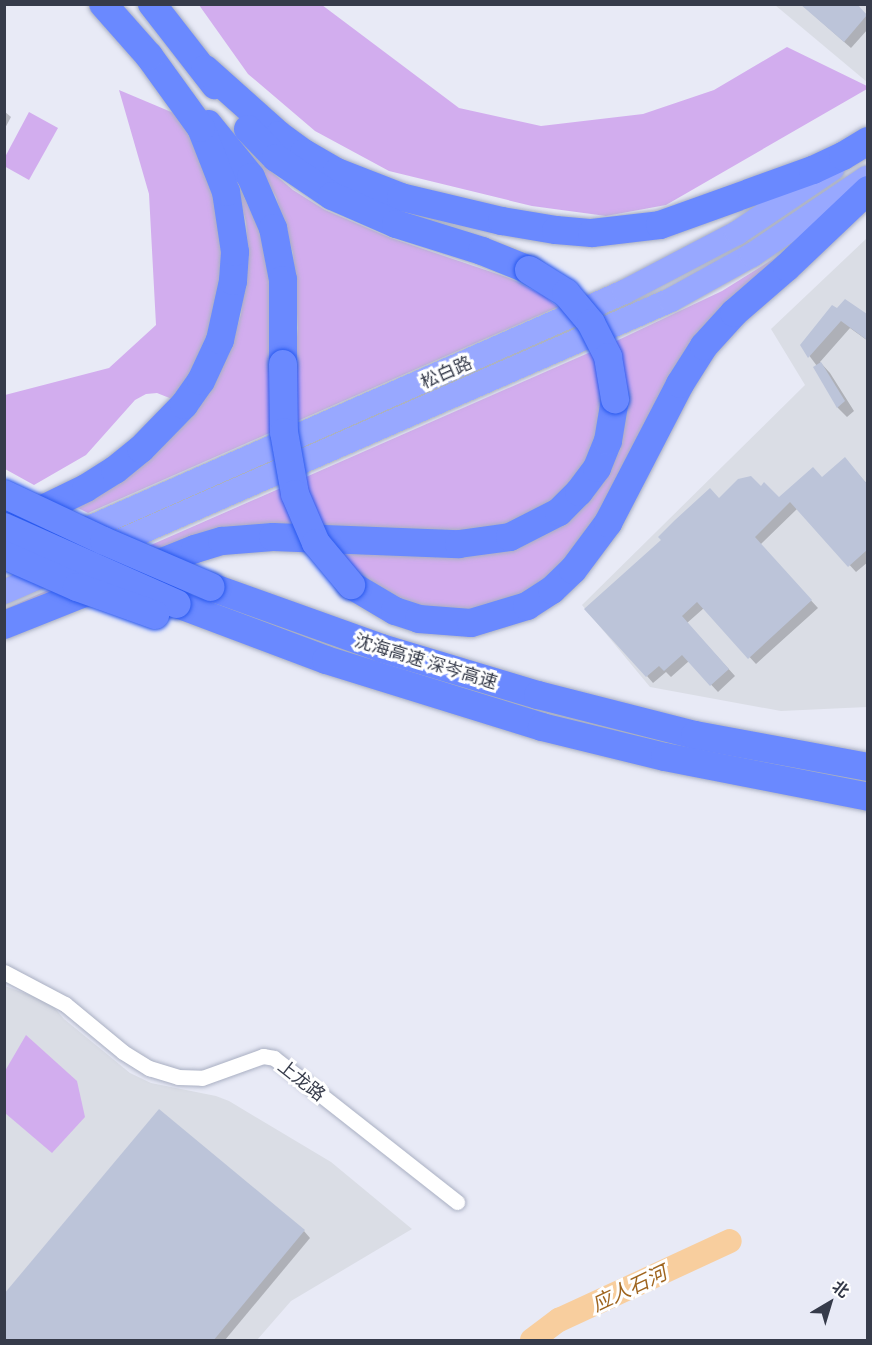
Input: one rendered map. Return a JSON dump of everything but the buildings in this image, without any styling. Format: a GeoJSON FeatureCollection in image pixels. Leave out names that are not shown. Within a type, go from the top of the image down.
{"type":"FeatureCollection","features":[{"type":"Feature","properties":{"kind":"highway"},"geometry":{"type":"LineString","coordinates":[[103,4],[177,92],[231,149],[251,177],[264,202],[280,255],[284,307],[284,432],[295,494],[316,543],[332,566],[351,585],[395,611],[419,618],[471,623],[527,606],[552,590],[573,570],[608,523],[675,393],[704,346],[734,313],[810,246],[867,190]]}},
{"type":"Feature","properties":{"kind":"highway"},"geometry":{"type":"LineString","coordinates":[[4,625],[195,549],[222,542],[273,537],[459,544],[510,537],[559,512],[579,492],[597,468],[608,441],[615,399],[608,357],[591,322],[566,293],[529,270],[482,251],[364,212],[302,177],[253,135],[205,69],[152,4]]}},
{"type":"Feature","properties":{"kind":"highway"},"geometry":{"type":"LineString","coordinates":[[205,69],[279,135],[303,153],[337,172],[401,197],[502,221],[556,230],[592,233],[660,225],[813,170],[843,156],[867,141]]}},
{"type":"Feature","properties":{"kind":"highway"},"geometry":{"type":"LineString","coordinates":[[4,528],[86,488],[141,449],[184,405],[201,381],[220,340],[233,281],[235,252],[233,224],[226,192],[214,158],[201,128],[177,92]]}},
{"type":"Feature","properties":{"kind":"highway","name":"沈海高速 深岑高速"},"geometry":{"type":"LineString","coordinates":[[4,495],[104,542],[211,587],[381,648],[538,695],[696,735],[867,767]]}},
{"type":"Feature","properties":{"kind":"highway"},"geometry":{"type":"LineString","coordinates":[[4,528],[166,610]]}},
{"type":"Feature","properties":{"kind":"highway"},"geometry":{"type":"LineString","coordinates":[[4,555],[77,587],[166,610]]}},
{"type":"Feature","properties":{"kind":"highway","name":"沈海高速 深岑高速"},"geometry":{"type":"LineString","coordinates":[[166,610],[440,697],[562,732],[758,777],[867,797]]}},
{"type":"Feature","properties":{"kind":"main road","name":"松白路"},"geometry":{"type":"LineString","coordinates":[[4,565],[624,292],[737,233],[787,201],[867,141]]}},
{"type":"Feature","properties":{"kind":"main road","name":"松白路"},"geometry":{"type":"LineString","coordinates":[[4,592],[671,300],[752,255],[867,177]]}},
{"type":"Feature","properties":{"kind":"street","name":"上龙路"},"geometry":{"type":"LineString","coordinates":[[4,972],[65,1004],[123,1052],[148,1068],[178,1077],[202,1078],[263,1056],[274,1058],[457,1202]]}},
{"type":"Feature","properties":{"kind":"shaded area"},"geometry":{"type":"Polygon","coordinates":[[[199,5],[322,5],[459,108],[541,126],[643,114],[714,90],[787,47],[867,86],[867,89],[666,205],[606,216],[532,206],[389,171],[315,131],[248,74],[199,5]]]}},
{"type":"Feature","properties":{"kind":"shaded area"},"geometry":{"type":"Polygon","coordinates":[[[775,5],[867,5],[867,82],[775,5]]]}},
{"type":"Feature","properties":{"kind":"shaded area"},"geometry":{"type":"Polygon","coordinates":[[[119,90],[176,114],[189,134],[213,196],[222,251],[220,279],[207,335],[189,374],[172,399],[157,393],[146,394],[135,400],[86,455],[34,485],[5,469],[5,395],[109,368],[156,325],[149,194],[119,90]]]}},
{"type":"Feature","properties":{"kind":"shaded area"},"geometry":{"type":"Polygon","coordinates":[[[29,112],[58,128],[29,180],[4,166],[5,157],[29,112]]]}},
{"type":"Feature","properties":{"kind":"shaded area"},"geometry":{"type":"Polygon","coordinates":[[[253,156],[293,190],[325,210],[391,238],[512,279],[544,296],[558,307],[293,423],[294,365],[298,328],[293,253],[276,197],[253,156]]]}},
{"type":"Feature","properties":{"kind":"shaded area"},"geometry":{"type":"Polygon","coordinates":[[[234,176],[260,231],[269,281],[272,432],[88,513],[76,507],[150,459],[195,414],[232,345],[241,314],[248,252],[246,222],[234,176]]]}},
{"type":"Feature","properties":{"kind":"shaded area"},"geometry":{"type":"Polygon","coordinates":[[[810,236],[750,284],[566,563],[526,594],[478,611],[427,610],[379,592],[332,549],[425,554],[587,499],[614,342],[722,291],[810,236]]]}},
{"type":"Feature","properties":{"kind":"shaded area"},"geometry":{"type":"Polygon","coordinates":[[[867,238],[867,707],[781,711],[650,687],[582,605],[805,385],[771,329],[867,238]]]}},
{"type":"Feature","properties":{"kind":"shaded area"},"geometry":{"type":"Polygon","coordinates":[[[595,350],[605,399],[588,463],[553,504],[487,532],[273,526],[5,614],[5,609],[595,350]]]}},
{"type":"Feature","properties":{"kind":"shaded area"},"geometry":{"type":"Polygon","coordinates":[[[5,986],[46,1001],[64,1019],[130,1073],[151,1083],[216,1096],[229,1101],[331,1162],[412,1229],[291,1301],[257,1340],[5,1340],[5,986]]]}},
{"type":"Feature","properties":{"kind":"shaded area"},"geometry":{"type":"Polygon","coordinates":[[[26,1035],[77,1081],[85,1117],[52,1153],[5,1113],[5,1071],[26,1035]]]}},
{"type":"Feature","properties":{"kind":"waterway","name":"应人石河"},"geometry":{"type":"LineString","coordinates":[[532,1340],[559,1320],[730,1241]]}}]}
